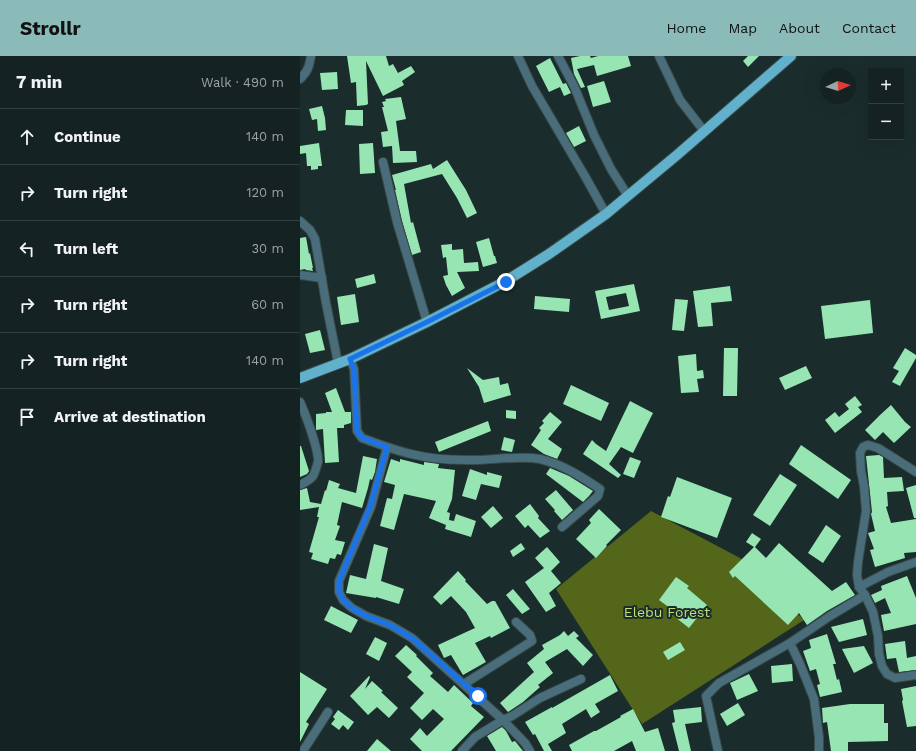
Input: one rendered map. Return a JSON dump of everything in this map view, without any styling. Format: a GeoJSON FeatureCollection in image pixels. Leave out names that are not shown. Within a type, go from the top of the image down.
{"type":"FeatureCollection","features":[{"type":"Feature","properties":{"kind":"main road"},"geometry":{"type":"LineString","coordinates":[[300,378],[350,359],[427,322],[506,282],[549,254],[606,214],[628,196],[787,58]]}},
{"type":"Feature","properties":{"kind":"street"},"geometry":{"type":"LineString","coordinates":[[300,79],[309,67],[311,56]]}},
{"type":"Feature","properties":{"kind":"street"},"geometry":{"type":"LineString","coordinates":[[518,56],[532,86],[606,214]]}},
{"type":"Feature","properties":{"kind":"street"},"geometry":{"type":"LineString","coordinates":[[558,56],[574,86],[594,135],[628,196]]}},
{"type":"Feature","properties":{"kind":"street"},"geometry":{"type":"LineString","coordinates":[[659,56],[680,100],[704,131]]}},
{"type":"Feature","properties":{"kind":"street"},"geometry":{"type":"LineString","coordinates":[[383,162],[397,222],[427,322]]}},
{"type":"Feature","properties":{"kind":"street"},"geometry":{"type":"LineString","coordinates":[[300,221],[310,230],[315,239],[338,363]]}},
{"type":"Feature","properties":{"kind":"street"},"geometry":{"type":"LineString","coordinates":[[300,275],[322,278]]}},
{"type":"Feature","properties":{"kind":"street"},"geometry":{"type":"LineString","coordinates":[[350,359],[354,369],[357,431],[362,438],[412,455],[437,458],[468,460],[524,458],[540,459],[581,476],[600,489],[598,496],[562,527]]}},
{"type":"Feature","properties":{"kind":"street"},"geometry":{"type":"LineString","coordinates":[[300,402],[312,433],[318,461],[313,476],[305,483],[300,485]]}},
{"type":"Feature","properties":{"kind":"street"},"geometry":{"type":"LineString","coordinates":[[916,472],[878,448],[868,445],[863,447],[860,453],[866,511],[858,562],[857,575],[859,587],[865,595],[873,612],[878,636],[879,654],[882,666],[887,674],[895,678],[916,675]]}},
{"type":"Feature","properties":{"kind":"street"},"geometry":{"type":"LineString","coordinates":[[387,447],[370,507],[339,581],[339,592],[343,600],[352,608],[366,616],[390,625],[412,638],[503,720],[525,743],[530,751]]}},
{"type":"Feature","properties":{"kind":"street"},"geometry":{"type":"LineString","coordinates":[[859,587],[888,572],[916,562]]}},
{"type":"Feature","properties":{"kind":"street"},"geometry":{"type":"LineString","coordinates":[[718,751],[706,696],[719,683],[790,643],[865,595]]}},
{"type":"Feature","properties":{"kind":"street"},"geometry":{"type":"LineString","coordinates":[[464,684],[532,641],[530,635],[516,622]]}},
{"type":"Feature","properties":{"kind":"street"},"geometry":{"type":"LineString","coordinates":[[790,643],[814,699],[819,737],[819,751]]}},
{"type":"Feature","properties":{"kind":"street"},"geometry":{"type":"LineString","coordinates":[[462,751],[475,737],[540,698],[580,679]]}},
{"type":"Feature","properties":{"kind":"street"},"geometry":{"type":"LineString","coordinates":[[304,751],[328,712]]}},
{"type":"Feature","properties":{"kind":"green space","name":"Elebu Forest"},"geometry":{"type":"Polygon","coordinates":[[[651,511],[740,558],[804,620],[642,724],[556,589],[651,511]]]}},
{"type":"Feature","properties":{"kind":"building"},"geometry":{"type":"Polygon","coordinates":[[[347,56],[386,56],[389,66],[393,64],[398,73],[411,66],[415,72],[402,81],[404,85],[383,96],[366,61],[368,104],[357,106],[356,82],[351,83],[347,56]]]}},
{"type":"Feature","properties":{"kind":"building"},"geometry":{"type":"Polygon","coordinates":[[[590,56],[591,58],[598,56],[628,56],[631,66],[597,76],[594,65],[577,69],[585,87],[581,88],[574,74],[571,58],[590,56]]]}},
{"type":"Feature","properties":{"kind":"building"},"geometry":{"type":"Polygon","coordinates":[[[748,56],[759,56],[748,67],[743,61],[748,56]]]}},
{"type":"Feature","properties":{"kind":"building"},"geometry":{"type":"Polygon","coordinates":[[[550,58],[563,84],[566,83],[571,93],[564,96],[560,87],[549,92],[536,66],[550,58]]]}},
{"type":"Feature","properties":{"kind":"building"},"geometry":{"type":"Polygon","coordinates":[[[337,72],[338,89],[322,90],[320,73],[337,72]]]}},
{"type":"Feature","properties":{"kind":"building"},"geometry":{"type":"Polygon","coordinates":[[[604,81],[611,102],[593,107],[587,86],[604,81]]]}},
{"type":"Feature","properties":{"kind":"building"},"geometry":{"type":"Polygon","coordinates":[[[401,97],[406,119],[396,121],[400,151],[416,151],[417,162],[393,163],[392,146],[383,147],[381,132],[388,131],[382,102],[386,101],[385,99],[401,97]]]}},
{"type":"Feature","properties":{"kind":"building"},"geometry":{"type":"Polygon","coordinates":[[[322,106],[326,130],[318,131],[317,119],[312,120],[309,109],[322,106]]]}},
{"type":"Feature","properties":{"kind":"building"},"geometry":{"type":"Polygon","coordinates":[[[346,110],[363,110],[363,126],[345,125],[346,110]]]}},
{"type":"Feature","properties":{"kind":"building"},"geometry":{"type":"Polygon","coordinates":[[[579,126],[586,141],[574,147],[566,133],[579,126]]]}},
{"type":"Feature","properties":{"kind":"building"},"geometry":{"type":"Polygon","coordinates":[[[319,143],[322,166],[318,166],[318,169],[311,170],[311,166],[307,166],[306,153],[300,154],[300,146],[319,143]]]}},
{"type":"Feature","properties":{"kind":"building"},"geometry":{"type":"Polygon","coordinates":[[[373,143],[375,173],[360,174],[359,144],[373,143]]]}},
{"type":"Feature","properties":{"kind":"building"},"geometry":{"type":"Polygon","coordinates":[[[447,160],[466,190],[477,213],[467,218],[442,174],[404,184],[411,223],[413,222],[421,252],[412,255],[402,221],[392,175],[431,164],[433,169],[447,160]]]}},
{"type":"Feature","properties":{"kind":"building"},"geometry":{"type":"Polygon","coordinates":[[[306,237],[313,271],[305,269],[300,270],[300,238],[306,237]]]}},
{"type":"Feature","properties":{"kind":"building"},"geometry":{"type":"Polygon","coordinates":[[[489,238],[497,263],[483,267],[476,242],[489,238]]]}},
{"type":"Feature","properties":{"kind":"building"},"geometry":{"type":"Polygon","coordinates":[[[452,244],[452,250],[463,249],[464,263],[478,262],[479,271],[457,272],[465,288],[452,296],[443,276],[448,275],[446,257],[443,258],[441,245],[452,244]]]}},
{"type":"Feature","properties":{"kind":"building"},"geometry":{"type":"Polygon","coordinates":[[[374,274],[376,283],[357,288],[355,279],[374,274]]]}},
{"type":"Feature","properties":{"kind":"building"},"geometry":{"type":"Polygon","coordinates":[[[634,284],[640,311],[601,319],[595,291],[634,284]],[[626,293],[606,297],[609,310],[629,306],[626,293]]]}},
{"type":"Feature","properties":{"kind":"building"},"geometry":{"type":"Polygon","coordinates":[[[730,286],[732,301],[711,303],[713,326],[698,327],[693,291],[730,286]]]}},
{"type":"Feature","properties":{"kind":"building"},"geometry":{"type":"Polygon","coordinates":[[[355,294],[359,322],[341,325],[337,297],[355,294]]]}},
{"type":"Feature","properties":{"kind":"building"},"geometry":{"type":"Polygon","coordinates":[[[535,296],[570,299],[569,312],[534,309],[535,296]]]}},
{"type":"Feature","properties":{"kind":"building"},"geometry":{"type":"Polygon","coordinates":[[[675,299],[688,300],[684,331],[672,330],[675,299]]]}},
{"type":"Feature","properties":{"kind":"building"},"geometry":{"type":"Polygon","coordinates":[[[870,300],[873,333],[825,339],[821,306],[870,300]]]}},
{"type":"Feature","properties":{"kind":"building"},"geometry":{"type":"Polygon","coordinates":[[[320,330],[325,350],[310,353],[305,334],[320,330]]]}},
{"type":"Feature","properties":{"kind":"building"},"geometry":{"type":"Polygon","coordinates":[[[724,348],[738,348],[737,396],[723,396],[724,348]]]}},
{"type":"Feature","properties":{"kind":"building"},"geometry":{"type":"Polygon","coordinates":[[[905,348],[916,355],[916,358],[900,386],[892,382],[899,371],[893,368],[905,348]]]}},
{"type":"Feature","properties":{"kind":"building"},"geometry":{"type":"Polygon","coordinates":[[[696,354],[697,371],[703,370],[704,378],[697,379],[699,392],[681,393],[678,356],[696,354]]]}},
{"type":"Feature","properties":{"kind":"building"},"geometry":{"type":"Polygon","coordinates":[[[806,366],[812,378],[785,390],[779,378],[806,366]]]}},
{"type":"Feature","properties":{"kind":"building"},"geometry":{"type":"Polygon","coordinates":[[[467,368],[483,380],[499,377],[500,385],[508,383],[511,395],[484,403],[479,387],[467,368]]]}},
{"type":"Feature","properties":{"kind":"building"},"geometry":{"type":"Polygon","coordinates":[[[571,385],[609,403],[601,421],[563,404],[571,385]]]}},
{"type":"Feature","properties":{"kind":"building"},"geometry":{"type":"Polygon","coordinates":[[[336,388],[345,412],[351,412],[351,423],[344,425],[344,428],[337,428],[339,462],[325,463],[323,429],[316,430],[316,414],[332,412],[325,393],[336,388]]]}},
{"type":"Feature","properties":{"kind":"building"},"geometry":{"type":"Polygon","coordinates":[[[855,396],[862,405],[858,407],[862,412],[835,433],[825,420],[835,412],[839,417],[849,409],[845,404],[855,396]]]}},
{"type":"Feature","properties":{"kind":"building"},"geometry":{"type":"Polygon","coordinates":[[[630,401],[653,413],[633,453],[621,447],[609,464],[621,475],[618,478],[583,454],[592,440],[606,451],[630,401]]]}},
{"type":"Feature","properties":{"kind":"building"},"geometry":{"type":"Polygon","coordinates":[[[891,405],[911,427],[894,443],[883,432],[875,440],[865,430],[891,405]]]}},
{"type":"Feature","properties":{"kind":"building"},"geometry":{"type":"Polygon","coordinates":[[[506,410],[516,411],[516,419],[506,418],[506,410]]]}},
{"type":"Feature","properties":{"kind":"building"},"geometry":{"type":"Polygon","coordinates":[[[550,412],[562,422],[548,439],[562,449],[557,459],[544,454],[531,445],[541,430],[539,428],[544,423],[542,421],[550,412]]]}},
{"type":"Feature","properties":{"kind":"building"},"geometry":{"type":"Polygon","coordinates":[[[488,421],[491,431],[439,452],[435,442],[488,421]]]}},
{"type":"Feature","properties":{"kind":"building"},"geometry":{"type":"Polygon","coordinates":[[[504,437],[515,440],[512,452],[501,450],[504,437]]]}},
{"type":"Feature","properties":{"kind":"building"},"geometry":{"type":"Polygon","coordinates":[[[801,445],[851,480],[838,499],[789,464],[801,445]]]}},
{"type":"Feature","properties":{"kind":"building"},"geometry":{"type":"Polygon","coordinates":[[[300,446],[309,471],[307,474],[300,477],[300,446]]]}},
{"type":"Feature","properties":{"kind":"building"},"geometry":{"type":"Polygon","coordinates":[[[879,455],[883,457],[884,478],[902,477],[904,491],[887,492],[888,506],[886,507],[891,523],[916,519],[916,552],[904,553],[905,558],[875,567],[870,550],[874,549],[868,533],[875,531],[871,514],[866,456],[879,455]]]}},
{"type":"Feature","properties":{"kind":"building"},"geometry":{"type":"Polygon","coordinates":[[[363,456],[377,459],[375,472],[372,480],[370,479],[362,508],[342,502],[337,525],[340,526],[335,540],[345,542],[341,555],[337,554],[335,559],[330,558],[328,564],[311,559],[313,553],[309,552],[319,517],[317,517],[319,507],[300,510],[300,490],[307,488],[310,502],[321,504],[329,480],[340,484],[338,488],[356,493],[363,456]]]}},
{"type":"Feature","properties":{"kind":"building"},"geometry":{"type":"Polygon","coordinates":[[[630,457],[641,461],[634,478],[623,474],[630,457]]]}},
{"type":"Feature","properties":{"kind":"building"},"geometry":{"type":"Polygon","coordinates":[[[391,459],[400,462],[400,459],[424,465],[424,462],[439,464],[438,468],[455,470],[452,499],[447,512],[450,513],[449,520],[454,521],[456,514],[476,521],[471,537],[445,529],[446,525],[429,518],[436,501],[404,494],[394,530],[380,526],[387,498],[392,499],[395,485],[384,482],[391,459]]]}},
{"type":"Feature","properties":{"kind":"building"},"geometry":{"type":"Polygon","coordinates":[[[550,468],[569,476],[593,491],[583,502],[546,474],[550,468]]]}},
{"type":"Feature","properties":{"kind":"building"},"geometry":{"type":"Polygon","coordinates":[[[470,469],[487,475],[487,472],[502,476],[499,488],[481,484],[476,500],[462,496],[470,469]]]}},
{"type":"Feature","properties":{"kind":"building"},"geometry":{"type":"Polygon","coordinates":[[[780,474],[797,485],[770,526],[753,515],[780,474]]]}},
{"type":"Feature","properties":{"kind":"building"},"geometry":{"type":"Polygon","coordinates":[[[677,477],[732,498],[717,538],[661,517],[668,496],[670,497],[677,477]]]}},
{"type":"Feature","properties":{"kind":"building"},"geometry":{"type":"Polygon","coordinates":[[[916,485],[916,518],[914,518],[906,488],[916,485]]]}},
{"type":"Feature","properties":{"kind":"building"},"geometry":{"type":"Polygon","coordinates":[[[556,490],[573,510],[562,520],[545,499],[556,490]]]}},
{"type":"Feature","properties":{"kind":"building"},"geometry":{"type":"Polygon","coordinates":[[[530,504],[539,516],[538,518],[550,531],[540,538],[528,525],[525,528],[515,516],[530,504]]]}},
{"type":"Feature","properties":{"kind":"building"},"geometry":{"type":"Polygon","coordinates":[[[493,506],[503,518],[491,528],[481,517],[493,506]]]}},
{"type":"Feature","properties":{"kind":"building"},"geometry":{"type":"Polygon","coordinates":[[[599,509],[621,530],[596,558],[576,539],[591,523],[589,520],[599,509]]]}},
{"type":"Feature","properties":{"kind":"building"},"geometry":{"type":"Polygon","coordinates":[[[826,525],[841,536],[823,563],[808,553],[826,525]]]}},
{"type":"Feature","properties":{"kind":"building"},"geometry":{"type":"Polygon","coordinates":[[[752,533],[761,539],[755,547],[766,558],[779,543],[832,591],[846,582],[855,595],[827,611],[807,625],[799,613],[788,625],[735,576],[733,578],[729,572],[754,547],[746,542],[752,533]]]}},
{"type":"Feature","properties":{"kind":"building"},"geometry":{"type":"Polygon","coordinates":[[[521,543],[525,549],[513,557],[510,551],[521,543]]]}},
{"type":"Feature","properties":{"kind":"building"},"geometry":{"type":"Polygon","coordinates":[[[374,544],[388,548],[381,581],[404,589],[399,604],[376,597],[346,593],[350,575],[366,579],[374,544]]]}},
{"type":"Feature","properties":{"kind":"building"},"geometry":{"type":"Polygon","coordinates":[[[547,547],[560,562],[551,571],[561,583],[549,593],[556,606],[546,612],[525,582],[544,568],[535,558],[547,547]]]}},
{"type":"Feature","properties":{"kind":"building"},"geometry":{"type":"Polygon","coordinates":[[[458,571],[466,580],[465,581],[487,604],[495,601],[510,628],[491,638],[490,636],[475,643],[486,662],[463,675],[451,655],[444,658],[438,645],[475,628],[466,612],[451,596],[441,605],[433,597],[458,571]]]}},
{"type":"Feature","properties":{"kind":"building"},"geometry":{"type":"Polygon","coordinates":[[[907,576],[916,598],[916,624],[884,631],[881,615],[891,613],[885,598],[875,603],[871,595],[882,590],[881,586],[907,576]]]}},
{"type":"Feature","properties":{"kind":"building"},"geometry":{"type":"Polygon","coordinates":[[[676,577],[689,586],[687,588],[707,605],[689,628],[675,617],[678,614],[659,600],[676,577]]]}},
{"type":"Feature","properties":{"kind":"building"},"geometry":{"type":"Polygon","coordinates":[[[513,589],[530,609],[522,614],[506,595],[513,589]]]}},
{"type":"Feature","properties":{"kind":"building"},"geometry":{"type":"Polygon","coordinates":[[[331,606],[358,620],[351,633],[324,620],[331,606]]]}},
{"type":"Feature","properties":{"kind":"building"},"geometry":{"type":"Polygon","coordinates":[[[863,619],[867,635],[839,642],[831,627],[863,619]]]}},
{"type":"Feature","properties":{"kind":"building"},"geometry":{"type":"Polygon","coordinates":[[[564,631],[568,636],[574,631],[579,636],[576,638],[593,655],[583,666],[567,649],[545,662],[553,673],[538,685],[540,687],[523,702],[508,712],[500,703],[534,672],[527,663],[544,649],[542,645],[560,635],[564,631]]]}},
{"type":"Feature","properties":{"kind":"building"},"geometry":{"type":"Polygon","coordinates":[[[827,634],[836,664],[833,664],[837,680],[839,679],[842,692],[820,697],[817,685],[820,684],[816,669],[810,671],[803,651],[811,648],[809,640],[827,634]]]}},
{"type":"Feature","properties":{"kind":"building"},"geometry":{"type":"Polygon","coordinates":[[[375,637],[387,643],[379,661],[366,654],[375,637]]]}},
{"type":"Feature","properties":{"kind":"building"},"geometry":{"type":"Polygon","coordinates":[[[905,641],[907,658],[916,656],[916,670],[899,672],[896,658],[887,659],[885,644],[905,641]]]}},
{"type":"Feature","properties":{"kind":"building"},"geometry":{"type":"Polygon","coordinates":[[[680,642],[685,650],[668,660],[663,652],[680,642]]]}},
{"type":"Feature","properties":{"kind":"building"},"geometry":{"type":"Polygon","coordinates":[[[406,645],[433,673],[430,676],[448,692],[454,685],[473,703],[471,706],[484,717],[451,751],[422,751],[410,739],[420,728],[427,736],[444,719],[433,709],[422,720],[410,708],[424,693],[407,677],[412,672],[395,656],[406,645]]]}},
{"type":"Feature","properties":{"kind":"building"},"geometry":{"type":"Polygon","coordinates":[[[864,646],[873,663],[854,673],[842,649],[864,646]]]}},
{"type":"Feature","properties":{"kind":"building"},"geometry":{"type":"Polygon","coordinates":[[[792,664],[793,681],[772,683],[771,666],[792,664]]]}},
{"type":"Feature","properties":{"kind":"building"},"geometry":{"type":"Polygon","coordinates":[[[300,672],[327,689],[306,722],[309,724],[300,742],[300,672]]]}},
{"type":"Feature","properties":{"kind":"building"},"geometry":{"type":"Polygon","coordinates":[[[749,674],[758,691],[737,700],[730,683],[749,674]]]}},
{"type":"Feature","properties":{"kind":"building"},"geometry":{"type":"Polygon","coordinates":[[[610,675],[618,691],[595,704],[600,712],[591,718],[586,709],[562,724],[566,733],[548,744],[552,751],[544,751],[535,734],[533,735],[525,722],[610,675]]]}},
{"type":"Feature","properties":{"kind":"building"},"geometry":{"type":"Polygon","coordinates":[[[369,676],[370,677],[365,689],[372,681],[398,708],[389,718],[377,707],[368,715],[350,696],[369,676]]]}},
{"type":"Feature","properties":{"kind":"building"},"geometry":{"type":"Polygon","coordinates":[[[916,686],[916,726],[907,727],[901,689],[916,686]]]}},
{"type":"Feature","properties":{"kind":"building"},"geometry":{"type":"Polygon","coordinates":[[[738,703],[745,715],[727,726],[720,714],[738,703]]]}},
{"type":"Feature","properties":{"kind":"building"},"geometry":{"type":"Polygon","coordinates":[[[850,704],[884,704],[884,723],[888,723],[888,741],[848,742],[848,751],[831,751],[827,722],[823,723],[822,708],[850,704]]]}},
{"type":"Feature","properties":{"kind":"building"},"geometry":{"type":"Polygon","coordinates":[[[701,707],[702,722],[685,724],[691,751],[679,751],[672,723],[675,722],[673,710],[701,707]]]}},
{"type":"Feature","properties":{"kind":"building"},"geometry":{"type":"Polygon","coordinates":[[[633,709],[645,732],[658,728],[665,751],[636,751],[632,741],[614,751],[572,751],[569,745],[633,709]]]}},
{"type":"Feature","properties":{"kind":"building"},"geometry":{"type":"Polygon","coordinates":[[[338,710],[354,722],[348,730],[343,725],[339,730],[331,724],[335,719],[333,717],[338,710]]]}},
{"type":"Feature","properties":{"kind":"building"},"geometry":{"type":"Polygon","coordinates":[[[502,727],[512,742],[515,741],[523,751],[496,751],[487,736],[502,727]]]}},
{"type":"Feature","properties":{"kind":"building"},"geometry":{"type":"Polygon","coordinates":[[[377,739],[391,751],[367,751],[377,739]]]}},
{"type":"Feature","properties":{"kind":"route"},"geometry":{"type":"LineString","coordinates":[[478,696],[412,638],[390,625],[366,616],[352,608],[343,600],[339,592],[339,581],[370,507],[387,447],[362,438],[357,431],[354,369],[350,359],[506,282]]}}]}
